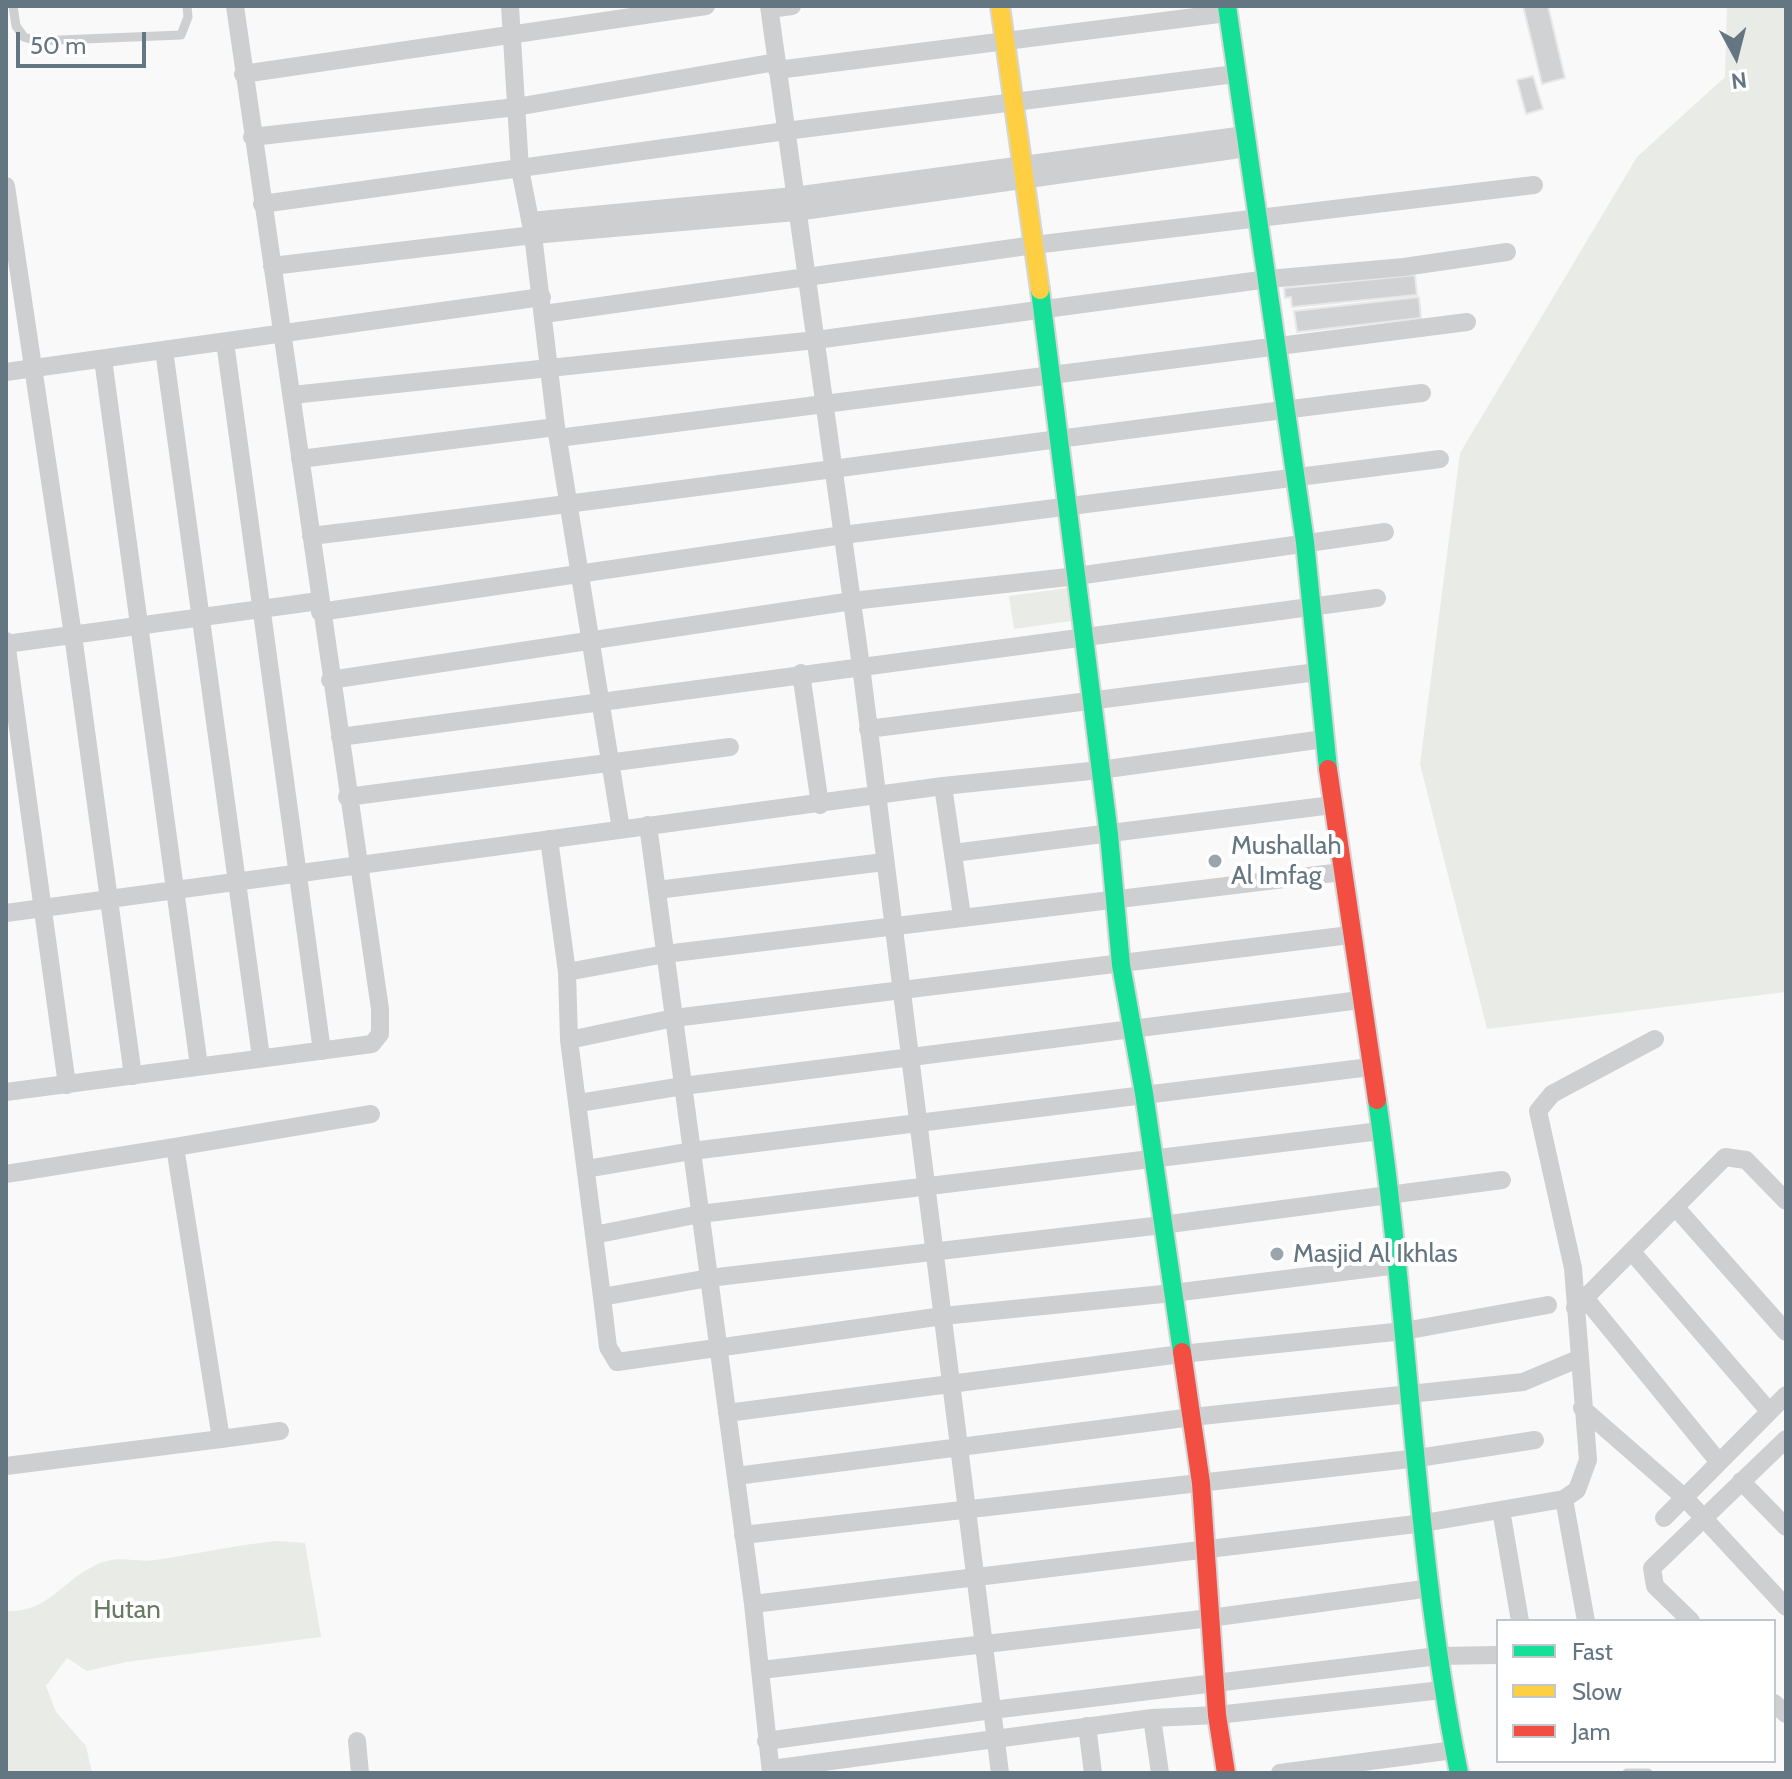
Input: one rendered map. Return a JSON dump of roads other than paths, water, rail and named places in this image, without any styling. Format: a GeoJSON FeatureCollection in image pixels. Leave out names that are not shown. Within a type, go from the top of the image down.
{"type":"FeatureCollection","features":[{"type":"Feature","properties":{"kind":"street"},"geometry":{"type":"LineString","coordinates":[[6,1090],[67,1085],[372,1044],[380,1034],[380,1009],[319,607],[292,395],[235,6]]}},
{"type":"Feature","properties":{"kind":"street"},"geometry":{"type":"LineString","coordinates":[[510,6],[520,169],[552,366],[557,433],[621,829]]}},
{"type":"Feature","properties":{"kind":"street"},"geometry":{"type":"LineString","coordinates":[[243,74],[706,6]]}},
{"type":"Feature","properties":{"kind":"street"},"geometry":{"type":"LineString","coordinates":[[792,6],[769,7],[804,277],[826,405],[861,666],[894,925],[899,990],[935,1249],[1000,1773]]}},
{"type":"Feature","properties":{"kind":"street"},"geometry":{"type":"LineString","coordinates":[[1000,6],[1061,438],[1109,835],[1121,965],[1144,1093],[1201,1483],[1217,1715],[1226,1773]]}},
{"type":"Feature","properties":{"kind":"street"},"geometry":{"type":"LineString","coordinates":[[252,137],[516,107],[777,66],[1004,43],[1227,10],[1288,409],[1313,607],[1332,805],[1391,1195],[1442,1690],[1459,1773]]}},
{"type":"Feature","properties":{"kind":"street"},"geometry":{"type":"LineString","coordinates":[[262,204],[786,131],[1235,74]]}},
{"type":"Feature","properties":{"kind":"street"},"geometry":{"type":"LineString","coordinates":[[272,266],[532,228],[795,204],[1246,141]]}},
{"type":"Feature","properties":{"kind":"street"},"geometry":{"type":"LineString","coordinates":[[6,372],[283,334],[804,277],[1034,245],[1534,185]]}},
{"type":"Feature","properties":{"kind":"street"},"geometry":{"type":"LineString","coordinates":[[6,186],[35,368],[133,1076]]}},
{"type":"Feature","properties":{"kind":"street"},"geometry":{"type":"LineString","coordinates":[[292,395],[816,340],[1268,279],[1404,267],[1507,252]]}},
{"type":"Feature","properties":{"kind":"street"},"geometry":{"type":"LineString","coordinates":[[300,459],[826,405],[1052,373],[1467,322]]}},
{"type":"Feature","properties":{"kind":"street"},"geometry":{"type":"LineString","coordinates":[[225,342],[322,1051]]}},
{"type":"Feature","properties":{"kind":"street"},"geometry":{"type":"LineString","coordinates":[[164,350],[261,1057]]}},
{"type":"Feature","properties":{"kind":"street"},"geometry":{"type":"LineString","coordinates":[[103,359],[199,1066]]}},
{"type":"Feature","properties":{"kind":"street"},"geometry":{"type":"LineString","coordinates":[[311,536],[569,506],[1061,438],[1422,393]]}},
{"type":"Feature","properties":{"kind":"street"},"geometry":{"type":"LineString","coordinates":[[67,1085],[6,643],[262,609],[319,607],[579,574],[843,535],[1440,459]]}},
{"type":"Feature","properties":{"kind":"street"},"geometry":{"type":"LineString","coordinates":[[330,680],[590,638],[852,601],[1077,576],[1385,532]]}},
{"type":"Feature","properties":{"kind":"street"},"geometry":{"type":"LineString","coordinates":[[340,737],[1377,598]]}},
{"type":"Feature","properties":{"kind":"street"},"geometry":{"type":"LineString","coordinates":[[868,729],[1317,672]]}},
{"type":"Feature","properties":{"kind":"street"},"geometry":{"type":"LineString","coordinates":[[801,673],[820,805]]}},
{"type":"Feature","properties":{"kind":"street"},"geometry":{"type":"LineString","coordinates":[[6,913],[943,786],[1100,770],[1324,739]]}},
{"type":"Feature","properties":{"kind":"street"},"geometry":{"type":"LineString","coordinates":[[347,797],[730,747]]}},
{"type":"Feature","properties":{"kind":"street"},"geometry":{"type":"LineString","coordinates":[[943,786],[962,916]]}},
{"type":"Feature","properties":{"kind":"street"},"geometry":{"type":"LineString","coordinates":[[953,853],[1332,805]]}},
{"type":"Feature","properties":{"kind":"street"},"geometry":{"type":"LineString","coordinates":[[648,825],[753,1604],[771,1771],[839,1767],[996,1739],[1152,1718],[1217,1715],[1442,1690]]}},
{"type":"Feature","properties":{"kind":"street"},"geometry":{"type":"LineString","coordinates":[[549,839],[567,972],[569,1040],[608,1347],[617,1362],[943,1316],[1173,1293],[1398,1265]]}},
{"type":"Feature","properties":{"kind":"street"},"geometry":{"type":"LineString","coordinates":[[657,890],[884,862]]}},
{"type":"Feature","properties":{"kind":"street"},"geometry":{"type":"LineString","coordinates":[[567,972],[665,954],[1342,872]]}},
{"type":"Feature","properties":{"kind":"street"},"geometry":{"type":"LineString","coordinates":[[569,1040],[674,1018],[1350,935]]}},
{"type":"Feature","properties":{"kind":"street"},"geometry":{"type":"LineString","coordinates":[[579,1103],[683,1086],[1131,1032],[1360,1000]]}},
{"type":"Feature","properties":{"kind":"street"},"geometry":{"type":"LineString","coordinates":[[753,1604],[1424,1523],[1564,1499],[1577,1490],[1587,1465],[1578,1359],[1580,1303],[1538,1111],[1552,1094],[1655,1039]]}},
{"type":"Feature","properties":{"kind":"street"},"geometry":{"type":"LineString","coordinates":[[586,1169],[692,1151],[1370,1067]]}},
{"type":"Feature","properties":{"kind":"street"},"geometry":{"type":"LineString","coordinates":[[6,1174],[371,1114]]}},
{"type":"Feature","properties":{"kind":"street"},"geometry":{"type":"LineString","coordinates":[[594,1235],[700,1214],[1380,1131]]}},
{"type":"Feature","properties":{"kind":"street"},"geometry":{"type":"LineString","coordinates":[[175,1147],[221,1439]]}},
{"type":"Feature","properties":{"kind":"street"},"geometry":{"type":"LineString","coordinates":[[1580,1303],[1677,1209],[1716,1162],[1733,1156],[1746,1160],[1786,1201]]}},
{"type":"Feature","properties":{"kind":"street"},"geometry":{"type":"LineString","coordinates":[[602,1297],[709,1278],[935,1249],[1162,1225],[1502,1180]]}},
{"type":"Feature","properties":{"kind":"street"},"geometry":{"type":"LineString","coordinates":[[1677,1209],[1786,1332]]}},
{"type":"Feature","properties":{"kind":"street"},"geometry":{"type":"LineString","coordinates":[[1632,1252],[1769,1411]]}},
{"type":"Feature","properties":{"kind":"street"},"geometry":{"type":"LineString","coordinates":[[1580,1303],[1718,1461]]}},
{"type":"Feature","properties":{"kind":"street"},"geometry":{"type":"LineString","coordinates":[[727,1413],[1181,1354],[1404,1331],[1548,1305]]}},
{"type":"Feature","properties":{"kind":"street"},"geometry":{"type":"LineString","coordinates":[[736,1476],[1192,1417],[1523,1382],[1578,1359]]}},
{"type":"Feature","properties":{"kind":"street"},"geometry":{"type":"LineString","coordinates":[[1664,1518],[1786,1395]]}},
{"type":"Feature","properties":{"kind":"street"},"geometry":{"type":"LineString","coordinates":[[1582,1408],[1685,1498],[1786,1607]]}},
{"type":"Feature","properties":{"kind":"street"},"geometry":{"type":"LineString","coordinates":[[6,1466],[280,1431]]}},
{"type":"Feature","properties":{"kind":"street"},"geometry":{"type":"LineString","coordinates":[[1689,1619],[1655,1586],[1652,1568],[1786,1439]]}},
{"type":"Feature","properties":{"kind":"street"},"geometry":{"type":"LineString","coordinates":[[743,1535],[968,1512],[1418,1458],[1535,1440]]}},
{"type":"Feature","properties":{"kind":"street"},"geometry":{"type":"LineString","coordinates":[[1741,1481],[1786,1527]]}},
{"type":"Feature","properties":{"kind":"street"},"geometry":{"type":"LineString","coordinates":[[1564,1499],[1586,1619]]}},
{"type":"Feature","properties":{"kind":"street"},"geometry":{"type":"LineString","coordinates":[[1501,1510],[1520,1619]]}},
{"type":"Feature","properties":{"kind":"street"},"geometry":{"type":"LineString","coordinates":[[761,1670],[1210,1618],[1431,1588]]}},
{"type":"Feature","properties":{"kind":"street"},"geometry":{"type":"LineString","coordinates":[[766,1741],[1438,1656],[1496,1655]]}},
{"type":"Feature","properties":{"kind":"street"},"geometry":{"type":"LineString","coordinates":[[1152,1718],[1160,1773]]}},
{"type":"Feature","properties":{"kind":"street"},"geometry":{"type":"LineString","coordinates":[[1087,1726],[1093,1773]]}},
{"type":"Feature","properties":{"kind":"street"},"geometry":{"type":"LineString","coordinates":[[357,1741],[360,1773]]}},
{"type":"Feature","properties":{"kind":"street"},"geometry":{"type":"LineString","coordinates":[[1280,1773],[1454,1750]]}},
{"type":"Feature","properties":{"kind":"lane"},"geometry":{"type":"LineString","coordinates":[[13,6],[16,26],[24,37],[36,41],[181,35],[188,17],[187,6]]}},
{"type":"Feature","properties":{"kind":"lane"},"geometry":{"type":"LineString","coordinates":[[1627,1773],[1648,1773]]}},
{"type":"Feature","properties":{"kind":"place","name":"Mushallah Al Imfag"},"geometry":{"type":"Point","coordinates":[1215,861]}},
{"type":"Feature","properties":{"kind":"place","name":"Masjid Al Ikhlas"},"geometry":{"type":"Point","coordinates":[1277,1254]}},
{"type":"Feature","properties":{"kind":"park label","name":"Hutan"},"geometry":{"type":"Point","coordinates":[127,1610]}}]}
